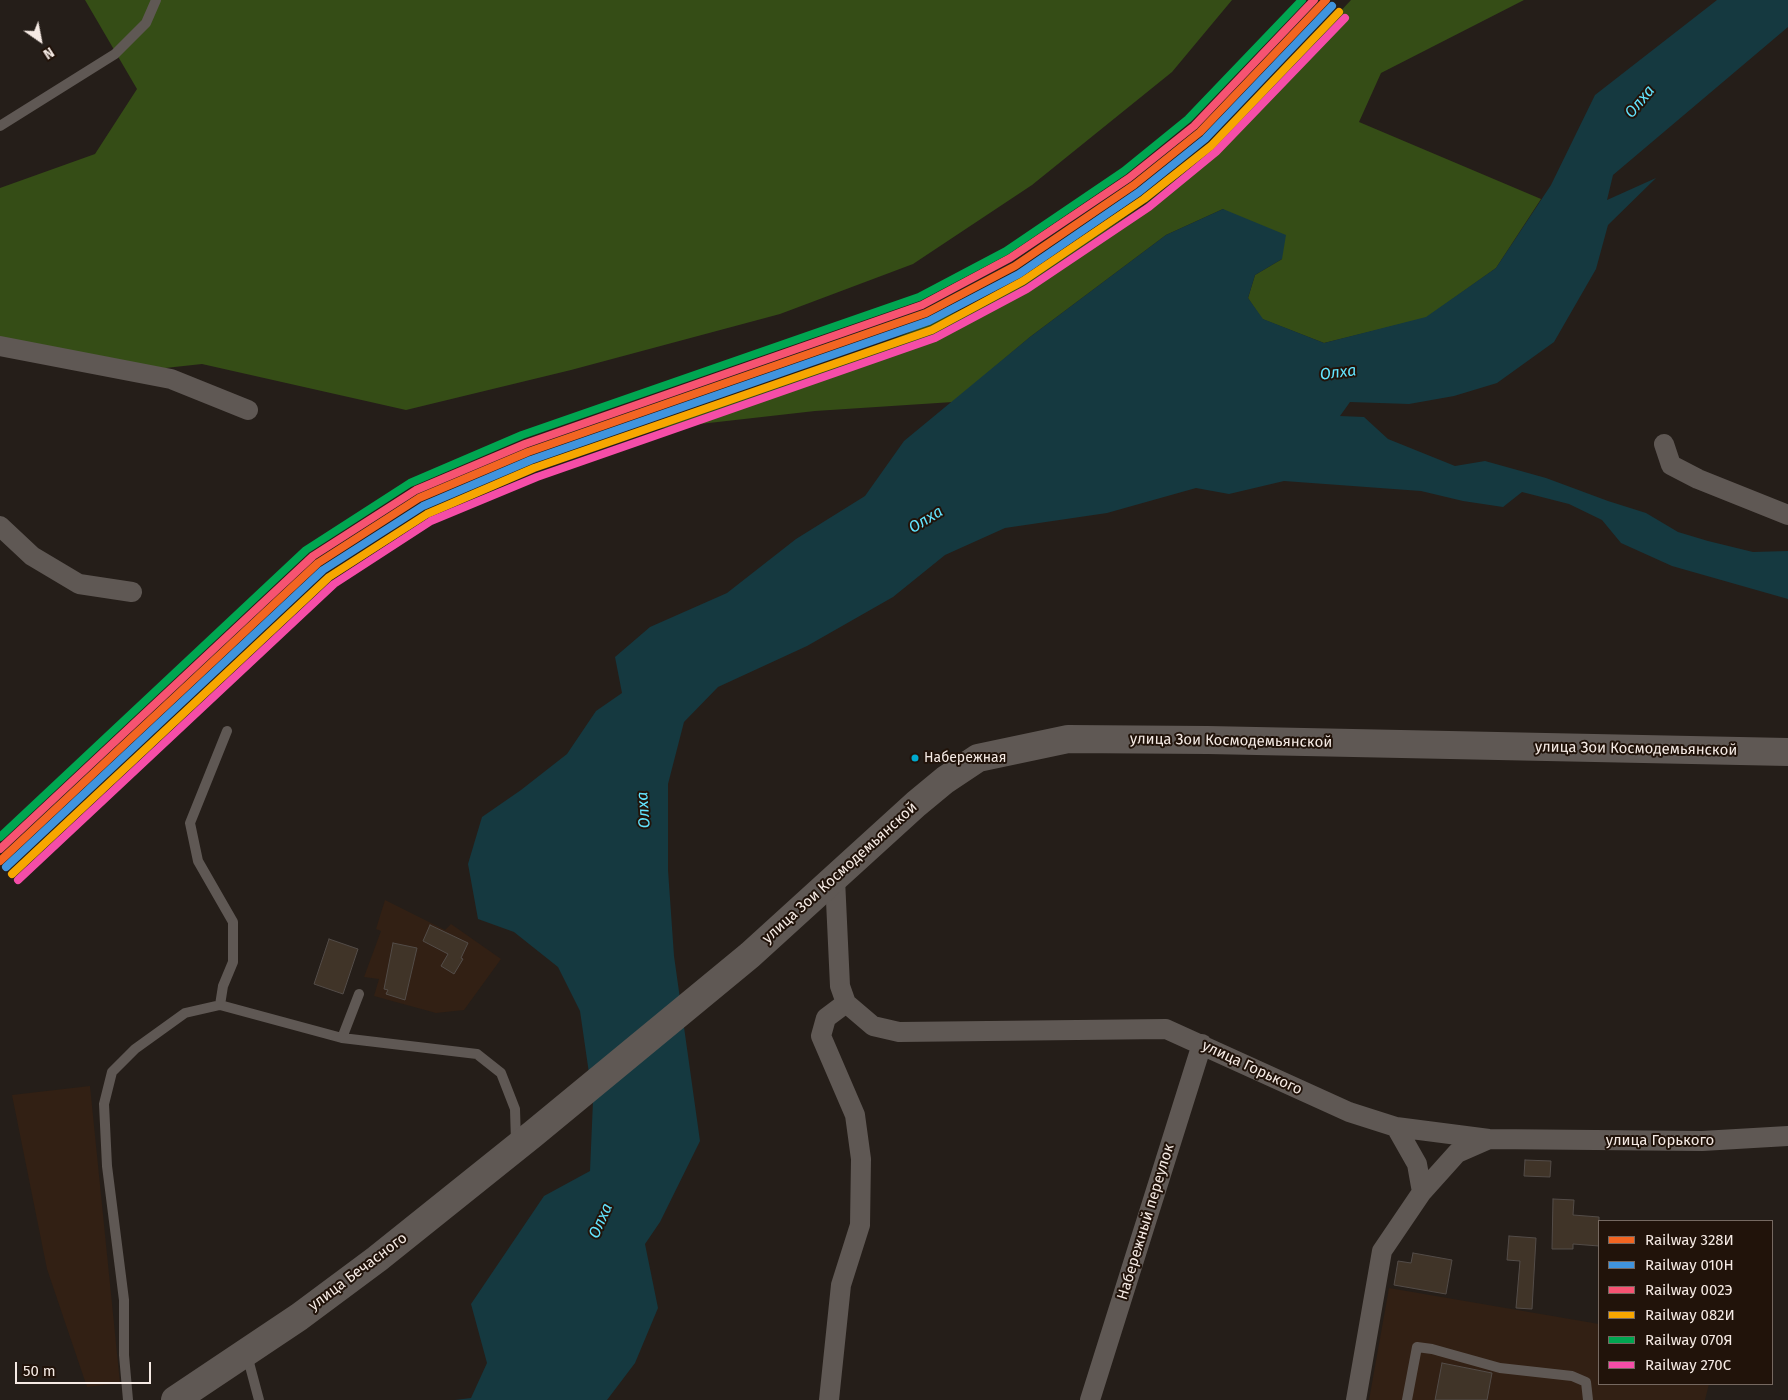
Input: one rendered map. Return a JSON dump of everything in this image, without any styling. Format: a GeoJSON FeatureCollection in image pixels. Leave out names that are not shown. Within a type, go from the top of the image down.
{"type":"FeatureCollection","features":[{"type":"Feature","properties":{"kind":"main road","name":"улица Зои Космодемьянской"},"geometry":{"type":"LineString","coordinates":[[525,1141],[750,955],[945,780],[978,758],[1068,739],[1208,740],[1788,752]]}},
{"type":"Feature","properties":{"kind":"main road","name":"улица Бечасного"},"geometry":{"type":"LineString","coordinates":[[175,1400],[247,1353],[377,1259],[525,1141]]}},
{"type":"Feature","properties":{"kind":"street"},"geometry":{"type":"LineString","coordinates":[[0,346],[171,379],[248,410]]}},
{"type":"Feature","properties":{"kind":"street"},"geometry":{"type":"LineString","coordinates":[[1664,444],[1671,465],[1698,479],[1788,515]]}},
{"type":"Feature","properties":{"kind":"street"},"geometry":{"type":"LineString","coordinates":[[0,526],[32,556],[79,584],[132,592]]}},
{"type":"Feature","properties":{"kind":"street"},"geometry":{"type":"LineString","coordinates":[[829,1400],[841,1285],[860,1225],[861,1159],[855,1115],[821,1036],[826,1018],[846,1003],[840,986],[835,879]]}},
{"type":"Feature","properties":{"kind":"street","name":"улица Горького"},"geometry":{"type":"LineString","coordinates":[[846,1003],[873,1026],[898,1032],[1166,1029],[1349,1112],[1396,1126],[1489,1139],[1702,1142],[1788,1136]]}},
{"type":"Feature","properties":{"kind":"street","name":"Набережный переулок"},"geometry":{"type":"LineString","coordinates":[[1090,1400],[1202,1044]]}},
{"type":"Feature","properties":{"kind":"street"},"geometry":{"type":"LineString","coordinates":[[1396,1126],[1417,1164],[1422,1192]]}},
{"type":"Feature","properties":{"kind":"street"},"geometry":{"type":"LineString","coordinates":[[1356,1400],[1382,1251],[1422,1192],[1457,1153],[1489,1139]]}},
{"type":"Feature","properties":{"kind":"lane"},"geometry":{"type":"LineString","coordinates":[[0,126],[115,54],[146,23],[156,0]]}},
{"type":"Feature","properties":{"kind":"lane"},"geometry":{"type":"LineString","coordinates":[[220,1005],[223,986],[233,962],[233,922],[198,861],[190,823],[227,731]]}},
{"type":"Feature","properties":{"kind":"lane"},"geometry":{"type":"LineString","coordinates":[[342,1038],[360,994]]}},
{"type":"Feature","properties":{"kind":"lane"},"geometry":{"type":"LineString","coordinates":[[128,1400],[124,1355],[124,1300],[107,1166],[104,1104],[112,1072],[134,1049],[185,1013],[220,1005],[342,1038],[477,1054],[501,1073],[516,1109],[525,1141]]}},
{"type":"Feature","properties":{"kind":"lane"},"geometry":{"type":"LineString","coordinates":[[1407,1400],[1417,1348],[1432,1349],[1500,1368],[1572,1376],[1586,1382],[1588,1400]]}},
{"type":"Feature","properties":{"kind":"lane"},"geometry":{"type":"LineString","coordinates":[[247,1353],[259,1400]]}},
{"type":"Feature","properties":{"kind":"shaded area"},"geometry":{"type":"Polygon","coordinates":[[[385,900],[445,930],[451,924],[501,959],[464,1010],[436,1013],[374,996],[379,979],[364,977],[381,931],[376,929],[385,900]]]}},
{"type":"Feature","properties":{"kind":"shaded area"},"geometry":{"type":"Polygon","coordinates":[[[90,1086],[120,1383],[87,1387],[47,1269],[12,1095],[90,1086]]]}},
{"type":"Feature","properties":{"kind":"shaded area"},"geometry":{"type":"Polygon","coordinates":[[[1389,1288],[1598,1324],[1598,1385],[1709,1385],[1705,1400],[1369,1400],[1389,1288]]]}},
{"type":"Feature","properties":{"kind":"green space"},"geometry":{"type":"Polygon","coordinates":[[[85,0],[1232,0],[1172,72],[1032,185],[913,264],[780,314],[571,370],[406,410],[202,364],[110,374],[0,342],[0,188],[95,154],[137,89],[85,0]]]}},
{"type":"Feature","properties":{"kind":"green space"},"geometry":{"type":"Polygon","coordinates":[[[1351,0],[1524,0],[1381,73],[1359,122],[1541,199],[1496,268],[1426,318],[1324,343],[1262,319],[1248,298],[1255,275],[1282,259],[1223,209],[1166,235],[1030,337],[953,402],[815,411],[638,431],[896,338],[1019,285],[1143,206],[1205,156],[1351,0]]]}},
{"type":"Feature","properties":{"kind":"water","name":"Олха"},"geometry":{"type":"Polygon","coordinates":[[[1717,0],[1788,0],[1788,27],[1613,175],[1607,200],[1656,178],[1608,225],[1596,269],[1554,342],[1497,383],[1454,396],[1409,404],[1350,402],[1340,416],[1364,417],[1388,439],[1455,466],[1485,461],[1546,478],[1646,513],[1678,532],[1708,541],[1753,552],[1788,551],[1788,599],[1672,566],[1621,543],[1602,520],[1569,504],[1522,492],[1503,507],[1463,501],[1421,491],[1284,481],[1229,494],[1196,488],[1107,513],[1005,528],[945,555],[893,597],[807,646],[718,687],[684,722],[668,784],[668,870],[674,956],[700,1141],[660,1222],[645,1244],[658,1308],[635,1363],[607,1400],[455,1400],[471,1398],[487,1363],[471,1304],[544,1196],[590,1171],[593,1101],[580,1011],[558,967],[514,932],[478,919],[468,864],[482,817],[521,790],[567,754],[596,711],[622,693],[615,657],[650,627],[727,593],[796,539],[865,496],[904,441],[1030,337],[1166,235],[1223,209],[1286,235],[1282,259],[1255,275],[1248,298],[1263,319],[1324,343],[1426,317],[1496,268],[1551,185],[1595,95],[1717,0]]]}},
{"type":"Feature","properties":{"kind":"building"},"geometry":{"type":"Polygon","coordinates":[[[430,925],[468,943],[461,958],[463,959],[454,974],[441,966],[448,954],[423,941],[430,925]]]}},
{"type":"Feature","properties":{"kind":"building"},"geometry":{"type":"Polygon","coordinates":[[[329,939],[358,949],[343,994],[314,984],[329,939]]]}},
{"type":"Feature","properties":{"kind":"building"},"geometry":{"type":"Polygon","coordinates":[[[393,943],[417,948],[405,1000],[386,994],[388,990],[384,989],[393,943]]]}},
{"type":"Feature","properties":{"kind":"building"},"geometry":{"type":"Polygon","coordinates":[[[1525,1160],[1551,1161],[1550,1177],[1524,1176],[1525,1160]]]}},
{"type":"Feature","properties":{"kind":"building"},"geometry":{"type":"Polygon","coordinates":[[[1553,1199],[1574,1200],[1573,1215],[1599,1217],[1598,1246],[1573,1244],[1573,1249],[1552,1249],[1553,1199]]]}},
{"type":"Feature","properties":{"kind":"building"},"geometry":{"type":"Polygon","coordinates":[[[1509,1236],[1536,1238],[1532,1309],[1516,1308],[1520,1261],[1507,1260],[1509,1236]]]}},
{"type":"Feature","properties":{"kind":"building"},"geometry":{"type":"Polygon","coordinates":[[[1413,1253],[1452,1260],[1446,1294],[1394,1285],[1398,1261],[1411,1263],[1413,1253]]]}},
{"type":"Feature","properties":{"kind":"building"},"geometry":{"type":"Polygon","coordinates":[[[1442,1363],[1492,1373],[1487,1400],[1435,1400],[1442,1363]]]}},
{"type":"Feature","properties":{"kind":"rail line","name":"070Я"},"geometry":{"type":"LineString","coordinates":[[0,837],[306,550],[410,483],[522,435],[919,297],[1006,251],[1124,171],[1188,119],[1302,0]]}},
{"type":"Feature","properties":{"kind":"rail line","name":"002Э"},"geometry":{"type":"LineString","coordinates":[[0,849],[313,556],[416,490],[525,444],[922,305],[1010,258],[1129,178],[1194,126],[1314,0]]}},
{"type":"Feature","properties":{"kind":"rail line","name":"328И"},"geometry":{"type":"LineString","coordinates":[[0,861],[318,563],[419,498],[528,452],[926,313],[1015,266],[1134,185],[1200,132],[1326,0]]}},
{"type":"Feature","properties":{"kind":"rail line","name":"010Н"},"geometry":{"type":"LineString","coordinates":[[6,867],[323,570],[423,506],[531,460],[929,321],[1019,274],[1139,192],[1205,139],[1332,6]]}},
{"type":"Feature","properties":{"kind":"rail line","name":"082И"},"geometry":{"type":"LineString","coordinates":[[12,874],[329,577],[427,514],[534,468],[932,330],[1023,281],[1144,199],[1211,146],[1339,12]]}},
{"type":"Feature","properties":{"kind":"rail line","name":"270С"},"geometry":{"type":"LineString","coordinates":[[18,880],[334,584],[431,521],[537,477],[935,338],[1027,289],[1149,207],[1216,152],[1345,18]]}},
{"type":"Feature","properties":{"kind":"place","name":"Набережная"},"geometry":{"type":"Point","coordinates":[915,758]}}]}
